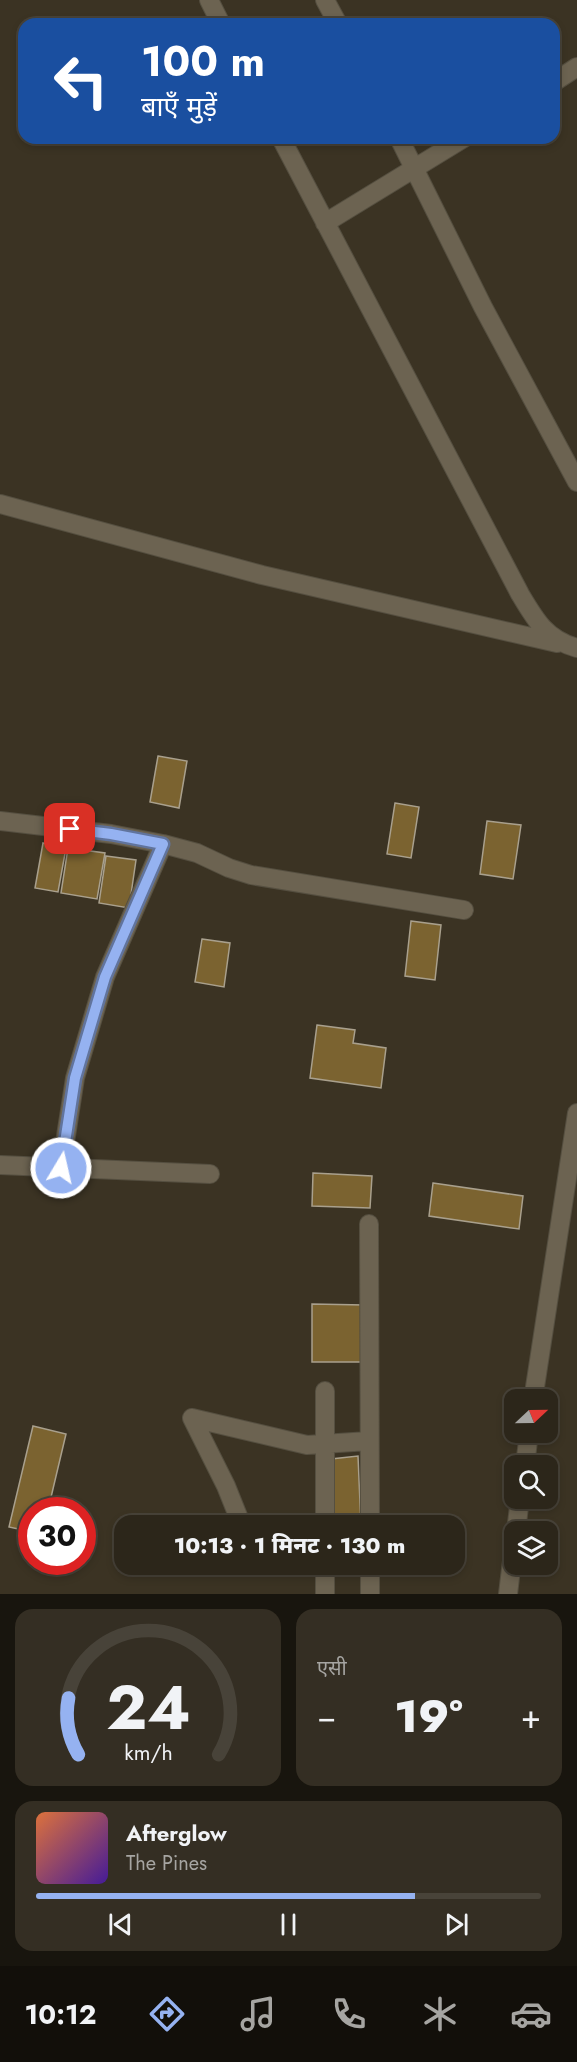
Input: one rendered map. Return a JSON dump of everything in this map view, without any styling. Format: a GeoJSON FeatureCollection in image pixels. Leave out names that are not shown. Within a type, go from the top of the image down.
{"type":"FeatureCollection","features":[{"type":"Feature","properties":{"kind":"street"},"geometry":{"type":"LineString","coordinates":[[208,0],[218,18]]}},
{"type":"Feature","properties":{"kind":"street"},"geometry":{"type":"LineString","coordinates":[[325,0],[335,18]]}},
{"type":"Feature","properties":{"kind":"street"},"geometry":{"type":"LineString","coordinates":[[560,78],[577,67]]}},
{"type":"Feature","properties":{"kind":"street"},"geometry":{"type":"LineString","coordinates":[[284,144],[520,594],[550,636],[570,646]]}},
{"type":"Feature","properties":{"kind":"street"},"geometry":{"type":"LineString","coordinates":[[402,144],[483,307],[577,483]]}},
{"type":"Feature","properties":{"kind":"street"},"geometry":{"type":"LineString","coordinates":[[325,223],[455,144]]}},
{"type":"Feature","properties":{"kind":"street"},"geometry":{"type":"LineString","coordinates":[[0,504],[274,578],[570,646]]}},
{"type":"Feature","properties":{"kind":"street"},"geometry":{"type":"LineString","coordinates":[[0,821],[111,834],[197,853],[229,868],[251,875],[464,910]]}},
{"type":"Feature","properties":{"kind":"street"},"geometry":{"type":"LineString","coordinates":[[61,1168],[75,1078],[98,999],[105,977],[163,844]]}},
{"type":"Feature","properties":{"kind":"street"},"geometry":{"type":"LineString","coordinates":[[535,1389],[577,1113]]}},
{"type":"Feature","properties":{"kind":"street"},"geometry":{"type":"LineString","coordinates":[[0,1166],[210,1174]]}},
{"type":"Feature","properties":{"kind":"street"},"geometry":{"type":"LineString","coordinates":[[369,1224],[370,1515]]}},
{"type":"Feature","properties":{"kind":"street"},"geometry":{"type":"LineString","coordinates":[[325,1391],[325,1515]]}},
{"type":"Feature","properties":{"kind":"street"},"geometry":{"type":"LineString","coordinates":[[238,1515],[226,1486],[192,1418],[307,1445],[369,1441]]}},
{"type":"Feature","properties":{"kind":"street"},"geometry":{"type":"LineString","coordinates":[[325,1575],[325,1594]]}},
{"type":"Feature","properties":{"kind":"street"},"geometry":{"type":"LineString","coordinates":[[370,1575],[370,1594]]}},
{"type":"Feature","properties":{"kind":"street"},"geometry":{"type":"LineString","coordinates":[[508,1594],[510,1575]]}},
{"type":"Feature","properties":{"kind":"building"},"geometry":{"type":"Polygon","coordinates":[[[158,756],[187,761],[179,808],[150,802],[158,756]]]}},
{"type":"Feature","properties":{"kind":"building"},"geometry":{"type":"Polygon","coordinates":[[[395,803],[419,807],[411,858],[387,854],[395,803]]]}},
{"type":"Feature","properties":{"kind":"building"},"geometry":{"type":"Polygon","coordinates":[[[487,821],[521,825],[513,879],[480,874],[487,821]]]}},
{"type":"Feature","properties":{"kind":"building"},"geometry":{"type":"Polygon","coordinates":[[[43,843],[66,848],[58,892],[35,888],[43,843]]]}},
{"type":"Feature","properties":{"kind":"building"},"geometry":{"type":"Polygon","coordinates":[[[68,848],[105,853],[97,899],[61,893],[68,848]]]}},
{"type":"Feature","properties":{"kind":"building"},"geometry":{"type":"Polygon","coordinates":[[[106,856],[136,860],[129,908],[99,903],[106,856]]]}},
{"type":"Feature","properties":{"kind":"building"},"geometry":{"type":"Polygon","coordinates":[[[411,921],[441,925],[435,980],[405,976],[411,921]]]}},
{"type":"Feature","properties":{"kind":"building"},"geometry":{"type":"Polygon","coordinates":[[[202,939],[230,943],[224,987],[195,982],[202,939]]]}},
{"type":"Feature","properties":{"kind":"building"},"geometry":{"type":"Polygon","coordinates":[[[317,1025],[355,1030],[353,1043],[386,1048],[381,1088],[310,1078],[317,1025]]]}},
{"type":"Feature","properties":{"kind":"building"},"geometry":{"type":"Polygon","coordinates":[[[313,1173],[372,1176],[370,1208],[312,1206],[313,1173]]]}},
{"type":"Feature","properties":{"kind":"building"},"geometry":{"type":"Polygon","coordinates":[[[433,1183],[523,1196],[519,1229],[429,1216],[433,1183]]]}},
{"type":"Feature","properties":{"kind":"building"},"geometry":{"type":"Polygon","coordinates":[[[312,1304],[364,1305],[364,1362],[312,1362],[312,1304]]]}},
{"type":"Feature","properties":{"kind":"building"},"geometry":{"type":"Polygon","coordinates":[[[33,1426],[66,1434],[51,1497],[18,1497],[18,1529],[9,1527],[33,1426]]]}},
{"type":"Feature","properties":{"kind":"building"},"geometry":{"type":"Polygon","coordinates":[[[358,1456],[361,1515],[329,1515],[331,1459],[358,1456]]]}},
{"type":"Feature","properties":{"kind":"route"},"geometry":{"type":"LineString","coordinates":[[61,1168],[75,1078],[98,999],[105,977],[163,844],[70,829]]}}]}
